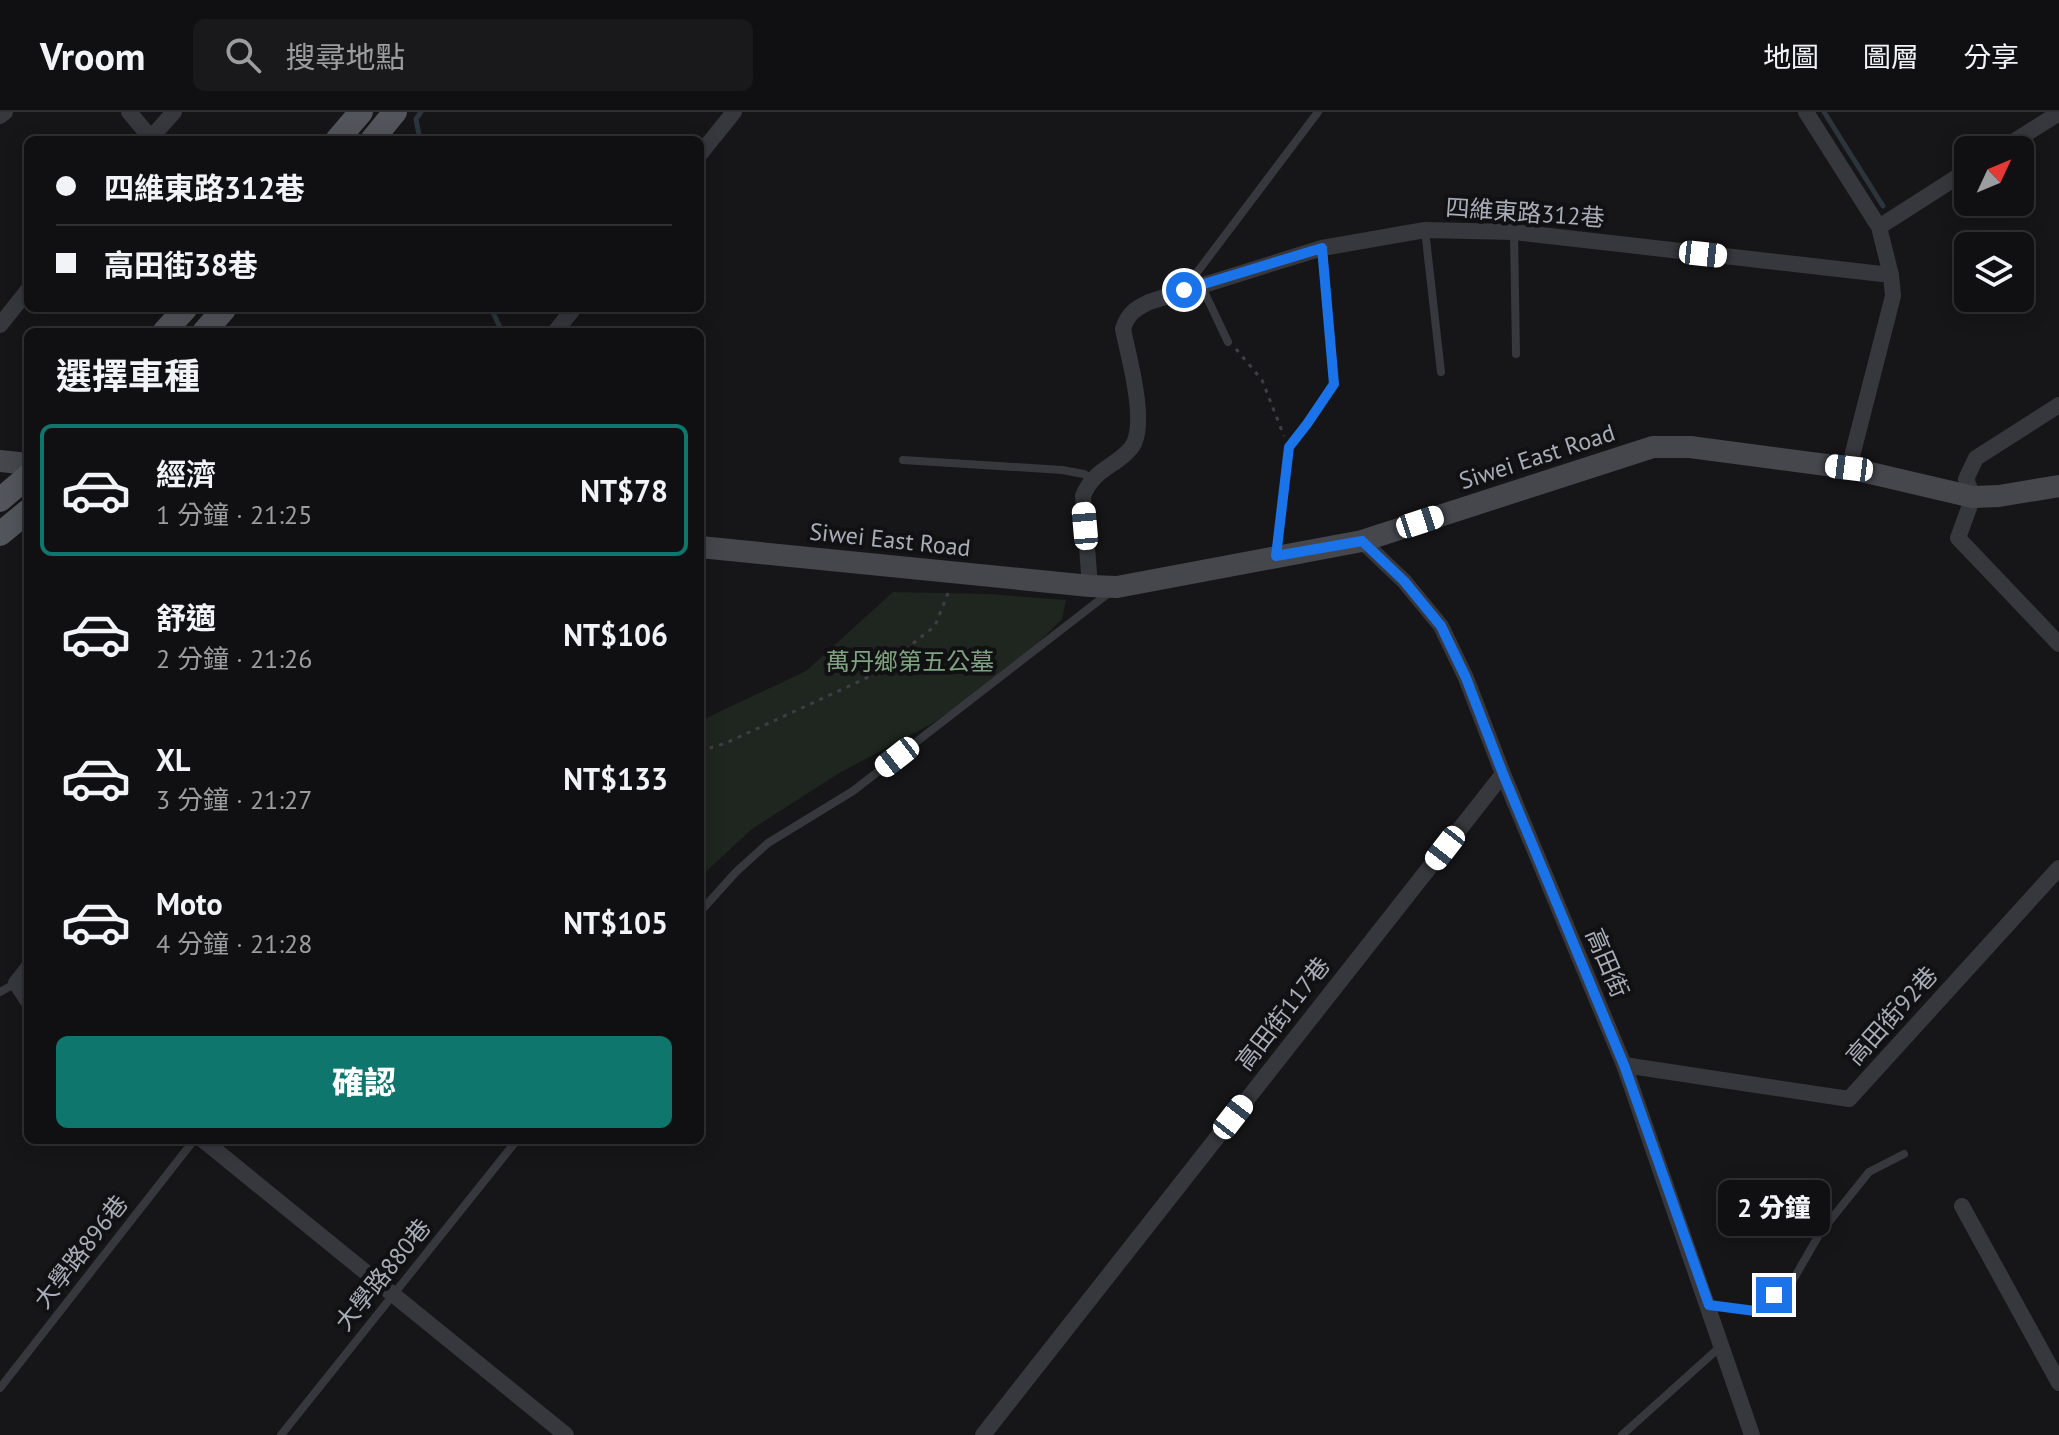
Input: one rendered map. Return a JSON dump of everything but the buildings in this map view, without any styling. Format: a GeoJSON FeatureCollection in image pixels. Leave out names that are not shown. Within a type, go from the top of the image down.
{"type":"FeatureCollection","features":[{"type":"Feature","properties":{"kind":"main road"},"geometry":{"type":"LineString","coordinates":[[340,136],[361,112]]}},
{"type":"Feature","properties":{"kind":"main road"},"geometry":{"type":"LineString","coordinates":[[375,136],[395,112]]}},
{"type":"Feature","properties":{"kind":"main road"},"geometry":{"type":"LineString","coordinates":[[168,328],[182,312]]}},
{"type":"Feature","properties":{"kind":"main road"},"geometry":{"type":"LineString","coordinates":[[208,328],[222,312]]}},
{"type":"Feature","properties":{"kind":"main road"},"geometry":{"type":"LineString","coordinates":[[0,500],[24,479]]}},
{"type":"Feature","properties":{"kind":"main road"},"geometry":{"type":"LineString","coordinates":[[0,534],[24,514]]}},
{"type":"Feature","properties":{"kind":"street"},"geometry":{"type":"LineString","coordinates":[[129,112],[148,136]]}},
{"type":"Feature","properties":{"kind":"street"},"geometry":{"type":"LineString","coordinates":[[153,136],[174,112]]}},
{"type":"Feature","properties":{"kind":"street"},"geometry":{"type":"LineString","coordinates":[[704,149],[734,112]]}},
{"type":"Feature","properties":{"kind":"street"},"geometry":{"type":"LineString","coordinates":[[1806,112],[1879,227],[1891,275],[1893,296],[1849,468]]}},
{"type":"Feature","properties":{"kind":"street"},"geometry":{"type":"LineString","coordinates":[[2022,136],[2059,113]]}},
{"type":"Feature","properties":{"kind":"street"},"geometry":{"type":"LineString","coordinates":[[1879,227],[1954,179]]}},
{"type":"Feature","properties":{"kind":"street","name":"四維東路312巷"},"geometry":{"type":"LineString","coordinates":[[1092,479],[1131,449],[1136,439],[1138,409],[1123,329],[1133,310],[1184,290],[1322,248],[1425,230],[1514,232],[1891,275]]}},
{"type":"Feature","properties":{"kind":"street"},"geometry":{"type":"LineString","coordinates":[[0,325],[24,295]]}},
{"type":"Feature","properties":{"kind":"street"},"geometry":{"type":"LineString","coordinates":[[558,328],[571,312]]}},
{"type":"Feature","properties":{"kind":"street"},"geometry":{"type":"LineString","coordinates":[[2059,405],[1976,458],[1966,479],[1973,497],[1958,538],[2059,644]]}},
{"type":"Feature","properties":{"kind":"street","name":"Siwei East Road"},"geometry":{"type":"LineString","coordinates":[[704,547],[1117,587],[1362,541],[1653,447],[1690,447],[1849,468],[1973,497],[2059,486]]}},
{"type":"Feature","properties":{"kind":"street"},"geometry":{"type":"LineString","coordinates":[[0,461],[24,464]]}},
{"type":"Feature","properties":{"kind":"street"},"geometry":{"type":"LineString","coordinates":[[1090,586],[1083,496],[1092,479]]}},
{"type":"Feature","properties":{"kind":"street","name":"高田街"},"geometry":{"type":"LineString","coordinates":[[1362,541],[1404,581],[1441,626],[1466,678],[1624,1065],[1752,1435]]}},
{"type":"Feature","properties":{"kind":"street","name":"高田街117巷"},"geometry":{"type":"LineString","coordinates":[[983,1435],[1503,774]]}},
{"type":"Feature","properties":{"kind":"street","name":"高田街92巷"},"geometry":{"type":"LineString","coordinates":[[1624,1065],[1849,1099],[2059,868]]}},
{"type":"Feature","properties":{"kind":"street"},"geometry":{"type":"LineString","coordinates":[[24,973],[16,983],[24,995]]}},
{"type":"Feature","properties":{"kind":"street"},"geometry":{"type":"LineString","coordinates":[[208,1144],[566,1435]]}},
{"type":"Feature","properties":{"kind":"street"},"geometry":{"type":"LineString","coordinates":[[1962,1206],[2059,1383]]}},
{"type":"Feature","properties":{"kind":"lane"},"geometry":{"type":"LineString","coordinates":[[1184,290],[1318,112]]}},
{"type":"Feature","properties":{"kind":"lane"},"geometry":{"type":"LineString","coordinates":[[1425,230],[1441,372]]}},
{"type":"Feature","properties":{"kind":"lane"},"geometry":{"type":"LineString","coordinates":[[1514,232],[1516,354]]}},
{"type":"Feature","properties":{"kind":"lane"},"geometry":{"type":"LineString","coordinates":[[1276,556],[1289,447],[1334,384],[1322,248]]}},
{"type":"Feature","properties":{"kind":"lane"},"geometry":{"type":"LineString","coordinates":[[1201,285],[1228,342]]}},
{"type":"Feature","properties":{"kind":"lane"},"geometry":{"type":"LineString","coordinates":[[903,460],[1062,470],[1084,474],[1092,479]]}},
{"type":"Feature","properties":{"kind":"lane"},"geometry":{"type":"LineString","coordinates":[[704,908],[768,843],[853,791],[1117,587]]}},
{"type":"Feature","properties":{"kind":"lane"},"geometry":{"type":"LineString","coordinates":[[0,992],[16,983]]}},
{"type":"Feature","properties":{"kind":"lane","name":"大學路896巷"},"geometry":{"type":"LineString","coordinates":[[0,1388],[191,1144]]}},
{"type":"Feature","properties":{"kind":"lane","name":"大學路880巷"},"geometry":{"type":"LineString","coordinates":[[281,1435],[514,1144]]}},
{"type":"Feature","properties":{"kind":"lane"},"geometry":{"type":"LineString","coordinates":[[1709,1305],[1755,1311],[1793,1280],[1820,1233],[1869,1172],[1904,1154]]}},
{"type":"Feature","properties":{"kind":"lane"},"geometry":{"type":"LineString","coordinates":[[1622,1435],[1720,1347]]}},
{"type":"Feature","properties":{"kind":"path"},"geometry":{"type":"LineString","coordinates":[[1228,342],[1262,380],[1289,447]]}},
{"type":"Feature","properties":{"kind":"path"},"geometry":{"type":"LineString","coordinates":[[704,750],[726,743],[873,675],[935,626],[956,573]]}},
{"type":"Feature","properties":{"kind":"green space","name":"萬丹鄉第五公墓"},"geometry":{"type":"Polygon","coordinates":[[[893,592],[1066,600],[1062,619],[1016,665],[933,723],[841,772],[752,829],[704,873],[704,719],[806,671],[893,592]]]}},
{"type":"Feature","properties":{"kind":"waterway"},"geometry":{"type":"LineString","coordinates":[[419,136],[416,119],[421,112]]}},
{"type":"Feature","properties":{"kind":"waterway"},"geometry":{"type":"LineString","coordinates":[[1824,112],[1883,206]]}},
{"type":"Feature","properties":{"kind":"waterway"},"geometry":{"type":"LineString","coordinates":[[493,312],[500,328]]}},
{"type":"Feature","properties":{"kind":"route"},"geometry":{"type":"LineString","coordinates":[[1184,290],[1322,248],[1334,384],[1289,447],[1276,556],[1362,541],[1404,581],[1441,626],[1466,678],[1624,1065],[1709,1305],[1755,1311],[1774,1295]]}}]}
